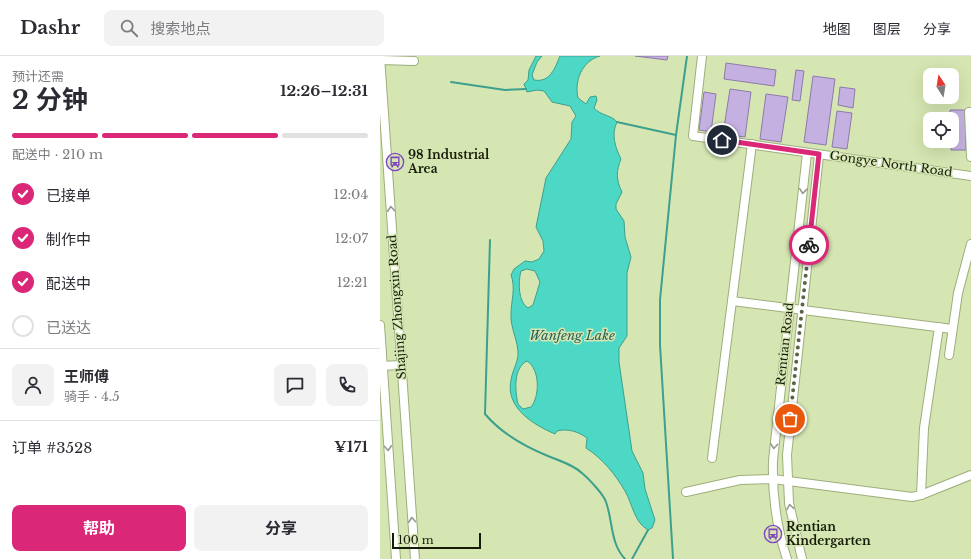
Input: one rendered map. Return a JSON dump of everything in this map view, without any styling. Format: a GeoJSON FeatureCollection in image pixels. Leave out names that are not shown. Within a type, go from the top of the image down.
{"type":"FeatureCollection","features":[{"type":"Feature","properties":{"kind":"street","name":"Shajing Zhongxin Road"},"geometry":{"type":"LineString","coordinates":[[380,56],[415,559]]}},
{"type":"Feature","properties":{"kind":"street","name":"Gongye North Road"},"geometry":{"type":"LineString","coordinates":[[702,56],[693,136],[971,176]]}},
{"type":"Feature","properties":{"kind":"street"},"geometry":{"type":"LineString","coordinates":[[380,60],[414,61]]}},
{"type":"Feature","properties":{"kind":"street"},"geometry":{"type":"LineString","coordinates":[[971,112],[971,157]]}},
{"type":"Feature","properties":{"kind":"street"},"geometry":{"type":"LineString","coordinates":[[712,458],[752,144]]}},
{"type":"Feature","properties":{"kind":"street","name":"Rentian Road"},"geometry":{"type":"LineString","coordinates":[[787,559],[776,516],[773,479],[775,436],[807,153]]}},
{"type":"Feature","properties":{"kind":"street","name":"Rentian Road"},"geometry":{"type":"LineString","coordinates":[[802,559],[793,523],[787,480],[788,439],[819,154]]}},
{"type":"Feature","properties":{"kind":"street"},"geometry":{"type":"LineString","coordinates":[[949,355],[958,293],[971,244]]}},
{"type":"Feature","properties":{"kind":"street"},"geometry":{"type":"LineString","coordinates":[[732,301],[952,329]]}},
{"type":"Feature","properties":{"kind":"street","name":"Shajing Zhongxin Road"},"geometry":{"type":"LineString","coordinates":[[380,325],[381,366],[396,559]]}},
{"type":"Feature","properties":{"kind":"street"},"geometry":{"type":"LineString","coordinates":[[921,495],[924,428],[939,328]]}},
{"type":"Feature","properties":{"kind":"street"},"geometry":{"type":"LineString","coordinates":[[381,366],[401,365]]}},
{"type":"Feature","properties":{"kind":"street"},"geometry":{"type":"LineString","coordinates":[[686,492],[726,482],[773,479],[912,497],[921,495],[971,475]]}},
{"type":"Feature","properties":{"kind":"water","name":"Wanfeng Lake"},"geometry":{"type":"Polygon","coordinates":[[[536,56],[542,56],[537,62],[532,75],[534,80],[540,80],[548,77],[560,56],[600,56],[588,62],[584,67],[578,79],[577,92],[578,98],[586,104],[590,97],[596,96],[597,100],[594,108],[617,122],[614,136],[617,150],[621,159],[617,176],[622,192],[616,204],[616,209],[624,221],[625,237],[631,257],[627,273],[627,336],[619,348],[619,362],[632,451],[643,473],[645,489],[655,520],[652,528],[648,530],[643,527],[637,518],[628,496],[613,473],[598,457],[586,448],[587,438],[577,432],[569,430],[557,431],[555,434],[538,426],[523,414],[512,399],[510,390],[511,380],[518,351],[511,319],[513,290],[511,275],[514,269],[525,261],[532,262],[539,259],[544,251],[543,241],[536,227],[546,178],[571,139],[572,122],[576,116],[570,106],[552,102],[544,91],[537,90],[527,92],[524,84],[528,80],[529,70],[536,56]],[[527,269],[521,271],[519,286],[522,301],[528,308],[533,305],[540,282],[535,271],[527,269]],[[527,361],[522,364],[519,369],[516,380],[518,404],[523,409],[531,407],[537,390],[534,370],[527,361]]]}},
{"type":"Feature","properties":{"kind":"building"},"geometry":{"type":"Polygon","coordinates":[[[635,56],[668,56],[667,60],[635,56]]]}},
{"type":"Feature","properties":{"kind":"building"},"geometry":{"type":"Polygon","coordinates":[[[726,63],[776,70],[774,86],[724,79],[726,63]]]}},
{"type":"Feature","properties":{"kind":"building"},"geometry":{"type":"Polygon","coordinates":[[[796,70],[804,71],[800,101],[792,100],[796,70]]]}},
{"type":"Feature","properties":{"kind":"building"},"geometry":{"type":"Polygon","coordinates":[[[813,76],[835,79],[826,145],[804,142],[813,76]]]}},
{"type":"Feature","properties":{"kind":"building"},"geometry":{"type":"Polygon","coordinates":[[[840,87],[855,89],[853,108],[838,105],[840,87]]]}},
{"type":"Feature","properties":{"kind":"building"},"geometry":{"type":"Polygon","coordinates":[[[730,89],[751,92],[745,137],[723,134],[730,89]]]}},
{"type":"Feature","properties":{"kind":"building"},"geometry":{"type":"Polygon","coordinates":[[[704,92],[716,94],[711,132],[699,130],[704,92]]]}},
{"type":"Feature","properties":{"kind":"building"},"geometry":{"type":"Polygon","coordinates":[[[766,94],[788,97],[781,142],[760,139],[766,94]]]}},
{"type":"Feature","properties":{"kind":"building"},"geometry":{"type":"Polygon","coordinates":[[[950,110],[965,110],[966,150],[951,150],[951,148],[959,148],[959,112],[950,112],[950,110]]]}},
{"type":"Feature","properties":{"kind":"building"},"geometry":{"type":"Polygon","coordinates":[[[837,111],[852,113],[847,149],[832,147],[837,111]]]}},
{"type":"Feature","properties":{"kind":"waterway"},"geometry":{"type":"LineString","coordinates":[[673,559],[660,345],[660,300],[676,135],[687,56]]}},
{"type":"Feature","properties":{"kind":"waterway"},"geometry":{"type":"LineString","coordinates":[[451,82],[505,90],[526,89]]}},
{"type":"Feature","properties":{"kind":"waterway"},"geometry":{"type":"LineString","coordinates":[[617,122],[676,135]]}},
{"type":"Feature","properties":{"kind":"waterway"},"geometry":{"type":"LineString","coordinates":[[490,240],[485,414],[491,421],[514,439],[571,466],[589,480],[605,499],[614,539],[620,553],[625,559]]}},
{"type":"Feature","properties":{"kind":"waterway"},"geometry":{"type":"LineString","coordinates":[[632,559],[648,530]]}},
{"type":"Feature","properties":{"kind":"way so far"},"geometry":{"type":"LineString","coordinates":[[790,419],[809,245]]}},
{"type":"Feature","properties":{"kind":"place","name":"98 Industrial Area"},"geometry":{"type":"Point","coordinates":[395,162]}},
{"type":"Feature","properties":{"kind":"place","name":"Rentian Kindergarten"},"geometry":{"type":"Point","coordinates":[773,534]}},
{"type":"Feature","properties":{"kind":"route"},"geometry":{"type":"LineString","coordinates":[[722,140],[819,154],[809,245]]}}]}
